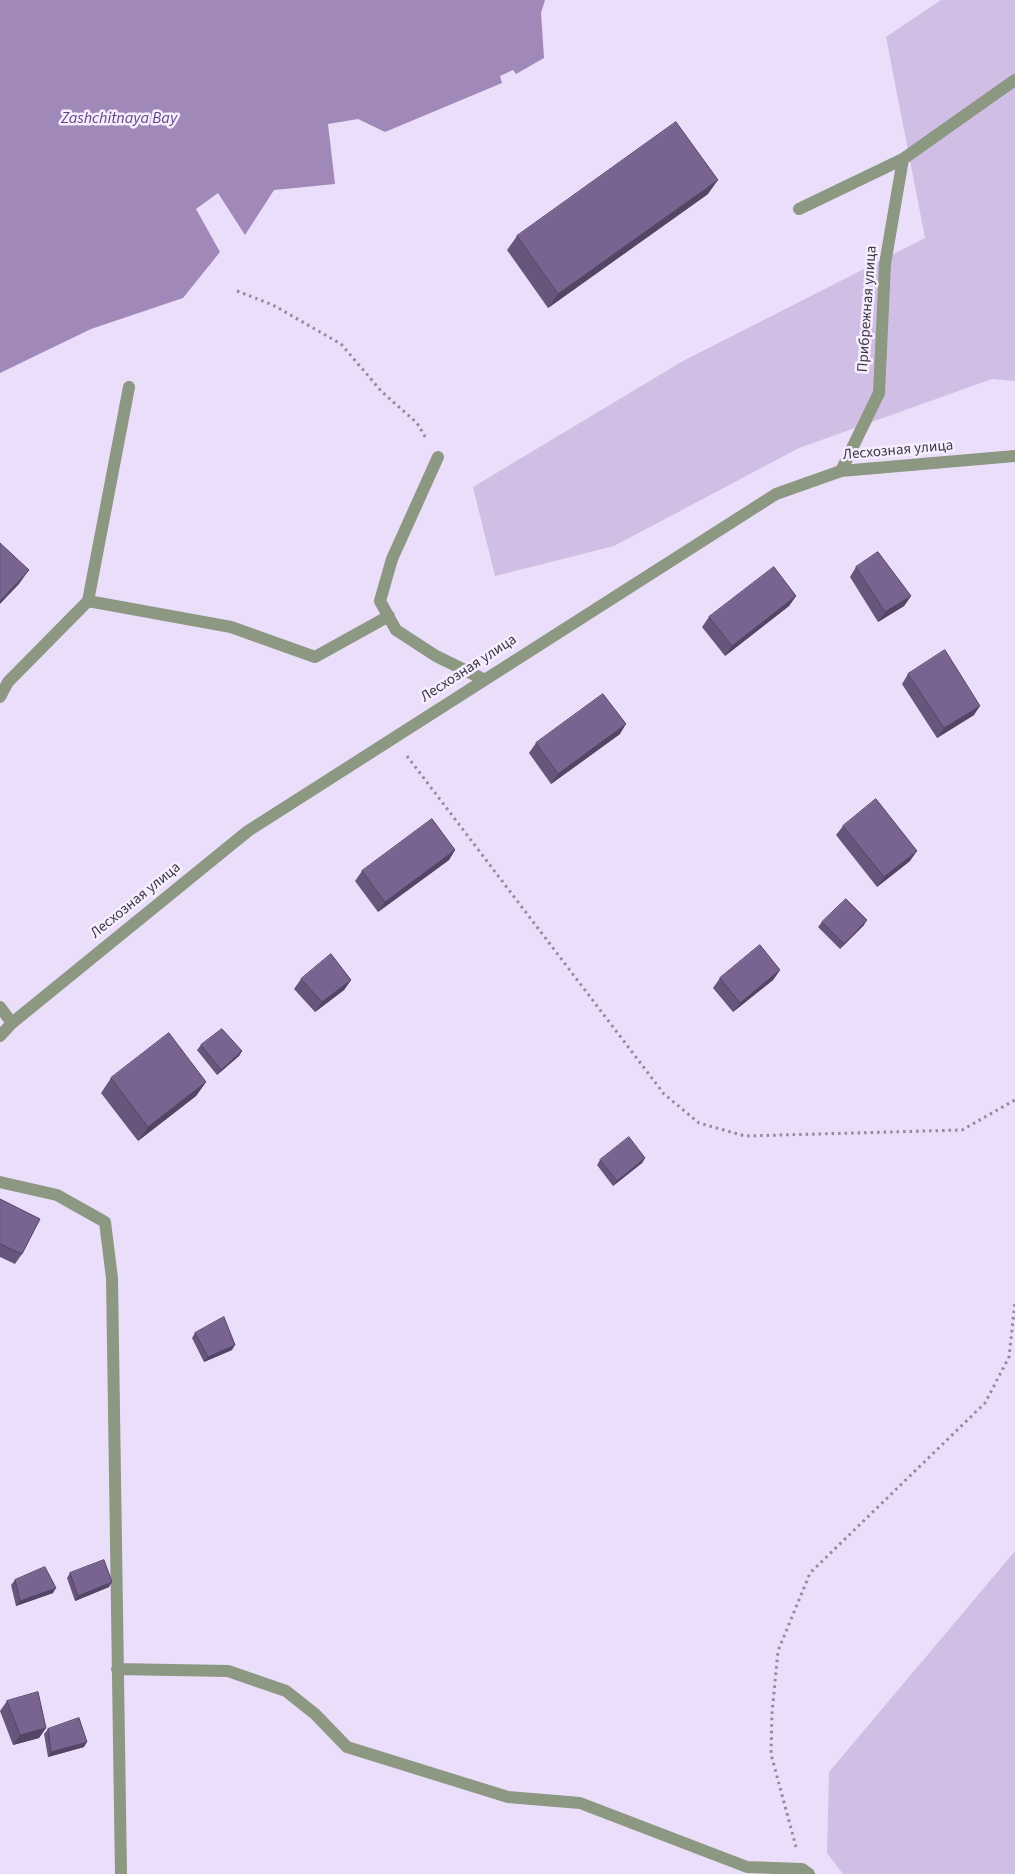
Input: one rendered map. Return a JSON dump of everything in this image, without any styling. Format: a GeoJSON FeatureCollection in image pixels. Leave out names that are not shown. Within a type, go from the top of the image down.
{"type":"FeatureCollection","features":[{"type":"Feature","properties":{"kind":"street"},"geometry":{"type":"LineString","coordinates":[[799,209],[904,159],[1015,80]]}},
{"type":"Feature","properties":{"kind":"street","name":"Прибрежная улица"},"geometry":{"type":"LineString","coordinates":[[841,471],[879,393],[885,264],[904,159]]}},
{"type":"Feature","properties":{"kind":"street"},"geometry":{"type":"LineString","coordinates":[[0,697],[8,682],[88,601],[129,387]]}},
{"type":"Feature","properties":{"kind":"street","name":"Лесхозная улица"},"geometry":{"type":"LineString","coordinates":[[0,1036],[12,1023],[248,831],[483,679],[776,494],[841,471],[1015,456]]}},
{"type":"Feature","properties":{"kind":"street"},"geometry":{"type":"LineString","coordinates":[[438,457],[392,559],[380,601],[396,630],[436,656],[483,679]]}},
{"type":"Feature","properties":{"kind":"street"},"geometry":{"type":"LineString","coordinates":[[88,601],[231,627],[315,657],[389,616]]}},
{"type":"Feature","properties":{"kind":"street"},"geometry":{"type":"LineString","coordinates":[[0,1007],[12,1023]]}},
{"type":"Feature","properties":{"kind":"street"},"geometry":{"type":"LineString","coordinates":[[0,1182],[57,1195],[105,1222],[112,1278],[121,1874]]}},
{"type":"Feature","properties":{"kind":"street"},"geometry":{"type":"LineString","coordinates":[[117,1669],[228,1671],[286,1691],[315,1714],[347,1747],[508,1797],[580,1803],[747,1867],[805,1871]]}},
{"type":"Feature","properties":{"kind":"path"},"geometry":{"type":"LineString","coordinates":[[237,291],[273,305],[341,344],[382,392],[417,423],[438,457]]}},
{"type":"Feature","properties":{"kind":"path"},"geometry":{"type":"LineString","coordinates":[[393,738],[664,1094],[699,1124],[744,1136],[962,1130],[1015,1100]]}},
{"type":"Feature","properties":{"kind":"path"},"geometry":{"type":"LineString","coordinates":[[805,1871],[771,1754],[772,1713],[778,1651],[810,1573],[985,1403],[1009,1357],[1015,1302]]}},
{"type":"Feature","properties":{"kind":"shaded area"},"geometry":{"type":"Polygon","coordinates":[[[941,0],[1015,0],[1015,381],[992,379],[799,448],[614,546],[495,576],[473,487],[683,361],[925,238],[886,37],[941,0]]]}},
{"type":"Feature","properties":{"kind":"shaded area"},"geometry":{"type":"Polygon","coordinates":[[[1015,1551],[1015,1874],[843,1874],[827,1853],[829,1772],[1015,1551]]]}},
{"type":"Feature","properties":{"kind":"water","name":"Zashchitnaya Bay"},"geometry":{"type":"Polygon","coordinates":[[[0,0],[545,0],[541,13],[544,58],[516,74],[513,70],[500,76],[502,83],[385,132],[358,119],[328,124],[335,184],[274,190],[245,235],[218,193],[196,209],[220,252],[183,298],[91,329],[0,373],[0,0]]]}},
{"type":"Feature","properties":{"kind":"building"},"geometry":{"type":"Polygon","coordinates":[[[676,122],[718,180],[558,294],[517,236],[676,122]]]}},
{"type":"Feature","properties":{"kind":"building"},"geometry":{"type":"Polygon","coordinates":[[[0,543],[29,570],[0,601],[0,543]]]}},
{"type":"Feature","properties":{"kind":"building"},"geometry":{"type":"Polygon","coordinates":[[[878,552],[911,596],[885,612],[856,567],[878,552]]]}},
{"type":"Feature","properties":{"kind":"building"},"geometry":{"type":"Polygon","coordinates":[[[774,567],[796,596],[732,646],[709,617],[774,567]]]}},
{"type":"Feature","properties":{"kind":"building"},"geometry":{"type":"Polygon","coordinates":[[[945,650],[980,706],[944,728],[908,674],[945,650]]]}},
{"type":"Feature","properties":{"kind":"building"},"geometry":{"type":"Polygon","coordinates":[[[603,694],[626,724],[558,774],[536,743],[603,694]]]}},
{"type":"Feature","properties":{"kind":"building"},"geometry":{"type":"Polygon","coordinates":[[[876,799],[917,851],[884,877],[843,826],[876,799]]]}},
{"type":"Feature","properties":{"kind":"building"},"geometry":{"type":"Polygon","coordinates":[[[432,819],[455,850],[385,902],[362,871],[432,819]]]}},
{"type":"Feature","properties":{"kind":"building"},"geometry":{"type":"Polygon","coordinates":[[[846,899],[867,920],[844,944],[822,922],[846,899]]]}},
{"type":"Feature","properties":{"kind":"building"},"geometry":{"type":"Polygon","coordinates":[[[760,945],[780,970],[740,1003],[720,978],[760,945]]]}},
{"type":"Feature","properties":{"kind":"building"},"geometry":{"type":"Polygon","coordinates":[[[331,954],[351,980],[322,1002],[301,979],[331,954]]]}},
{"type":"Feature","properties":{"kind":"building"},"geometry":{"type":"Polygon","coordinates":[[[222,1029],[242,1051],[221,1070],[201,1045],[222,1029]]]}},
{"type":"Feature","properties":{"kind":"building"},"geometry":{"type":"Polygon","coordinates":[[[169,1033],[206,1082],[148,1127],[111,1078],[169,1033]]]}},
{"type":"Feature","properties":{"kind":"building"},"geometry":{"type":"Polygon","coordinates":[[[629,1137],[645,1158],[617,1181],[600,1160],[629,1137]]]}},
{"type":"Feature","properties":{"kind":"building"},"geometry":{"type":"Polygon","coordinates":[[[0,1199],[40,1219],[22,1254],[0,1244],[0,1199]]]}},
{"type":"Feature","properties":{"kind":"building"},"geometry":{"type":"Polygon","coordinates":[[[224,1317],[235,1345],[208,1357],[195,1333],[224,1317]]]}},
{"type":"Feature","properties":{"kind":"building"},"geometry":{"type":"Polygon","coordinates":[[[104,1560],[112,1582],[78,1596],[70,1573],[104,1560]]]}},
{"type":"Feature","properties":{"kind":"building"},"geometry":{"type":"Polygon","coordinates":[[[45,1567],[56,1588],[20,1601],[15,1580],[45,1567]]]}},
{"type":"Feature","properties":{"kind":"building"},"geometry":{"type":"Polygon","coordinates":[[[38,1692],[46,1728],[20,1735],[7,1701],[38,1692]]]}},
{"type":"Feature","properties":{"kind":"building"},"geometry":{"type":"Polygon","coordinates":[[[79,1718],[87,1742],[51,1752],[48,1729],[79,1718]]]}}]}
